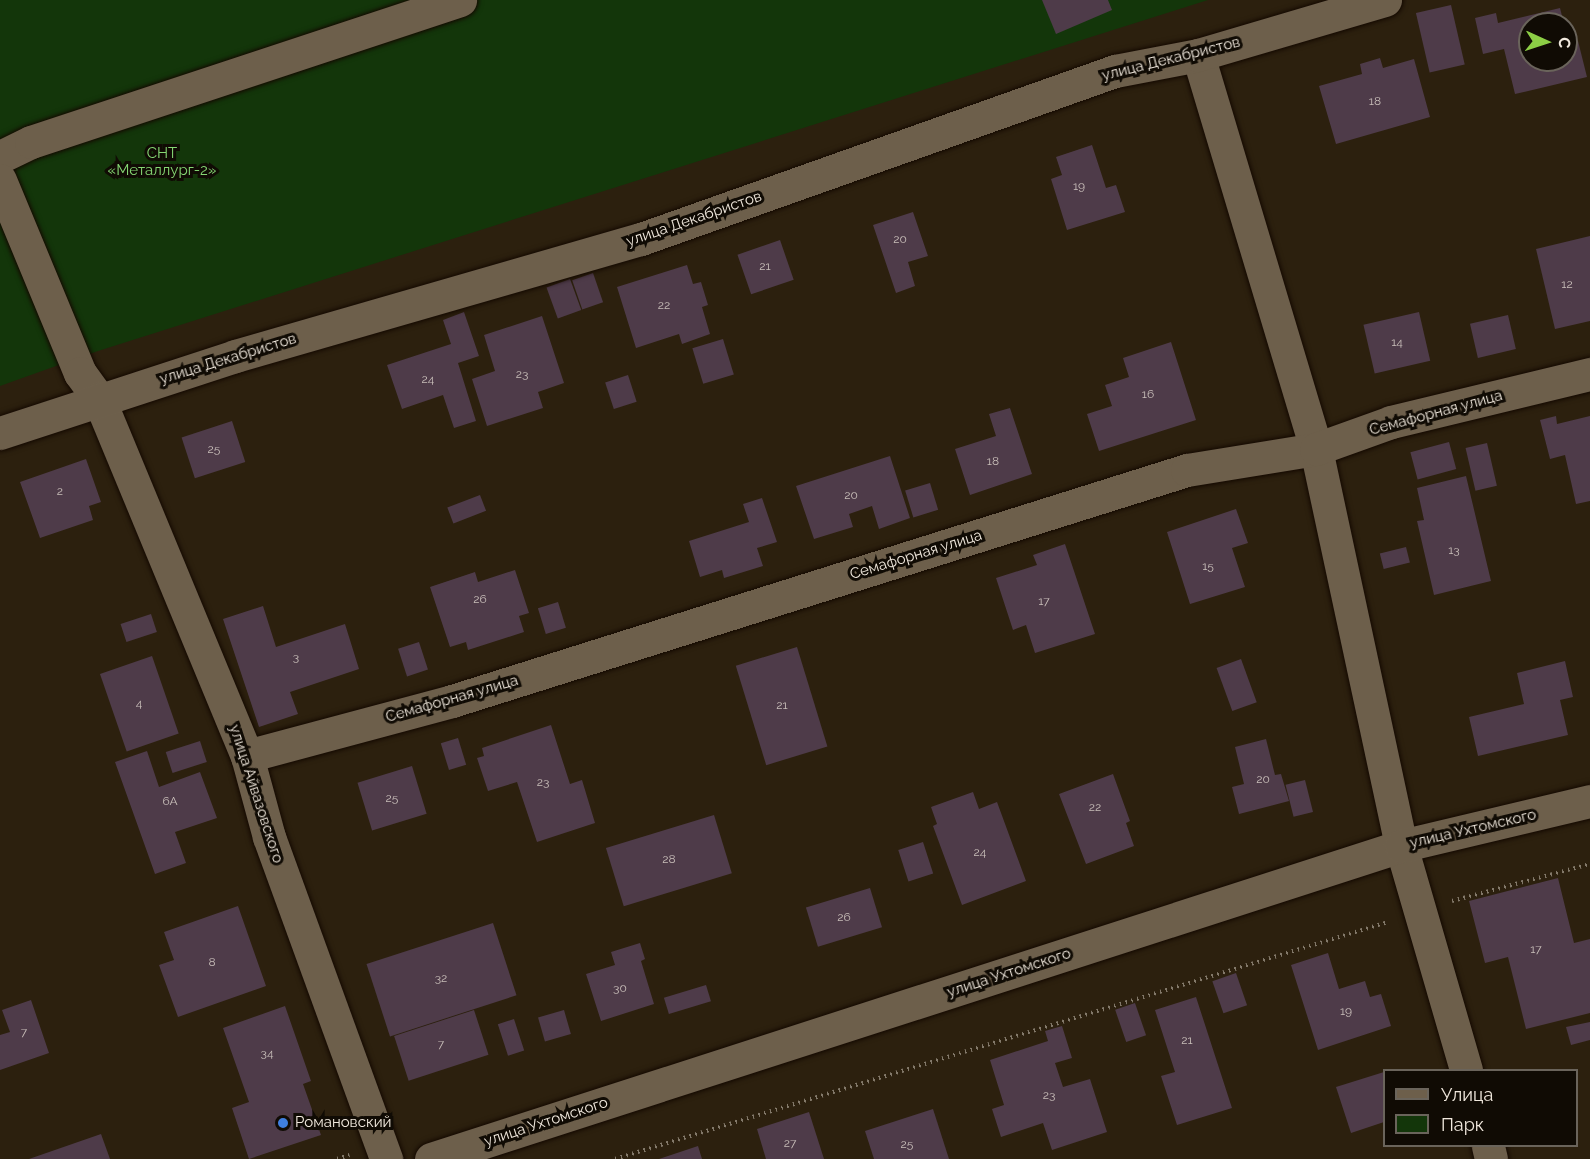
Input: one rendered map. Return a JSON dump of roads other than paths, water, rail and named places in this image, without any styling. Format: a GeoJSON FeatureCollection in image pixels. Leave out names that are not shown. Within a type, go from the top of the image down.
{"type":"FeatureCollection","features":[{"type":"Feature","properties":{"kind":"street"},"geometry":{"type":"LineString","coordinates":[[0,157],[30,142],[460,0]]}},
{"type":"Feature","properties":{"kind":"street","name":"улица Декабристов"},"geometry":{"type":"LineString","coordinates":[[0,433],[235,356],[641,238],[1115,71],[1198,55],[1385,0]]}},
{"type":"Feature","properties":{"kind":"street"},"geometry":{"type":"LineString","coordinates":[[1198,55],[1316,449],[1401,846],[1465,1069]]}},
{"type":"Feature","properties":{"kind":"street","name":"улица Айвазовского"},"geometry":{"type":"LineString","coordinates":[[0,180],[80,373],[99,399],[247,756],[268,837],[386,1159]]}},
{"type":"Feature","properties":{"kind":"street","name":"Семафорная улица"},"geometry":{"type":"LineString","coordinates":[[247,756],[452,701],[1186,470],[1316,449],[1391,422],[1590,374]]}},
{"type":"Feature","properties":{"kind":"street","name":"улица Ухтомского"},"geometry":{"type":"LineString","coordinates":[[431,1159],[1401,846],[1590,801]]}},
{"type":"Feature","properties":{"kind":"place","name":"Романовский"},"geometry":{"type":"Point","coordinates":[283,1123]}},
{"type":"Feature","properties":{"kind":"park label","name":"СНТ «Металлург-2»"},"geometry":{"type":"Point","coordinates":[162,162]}}]}
